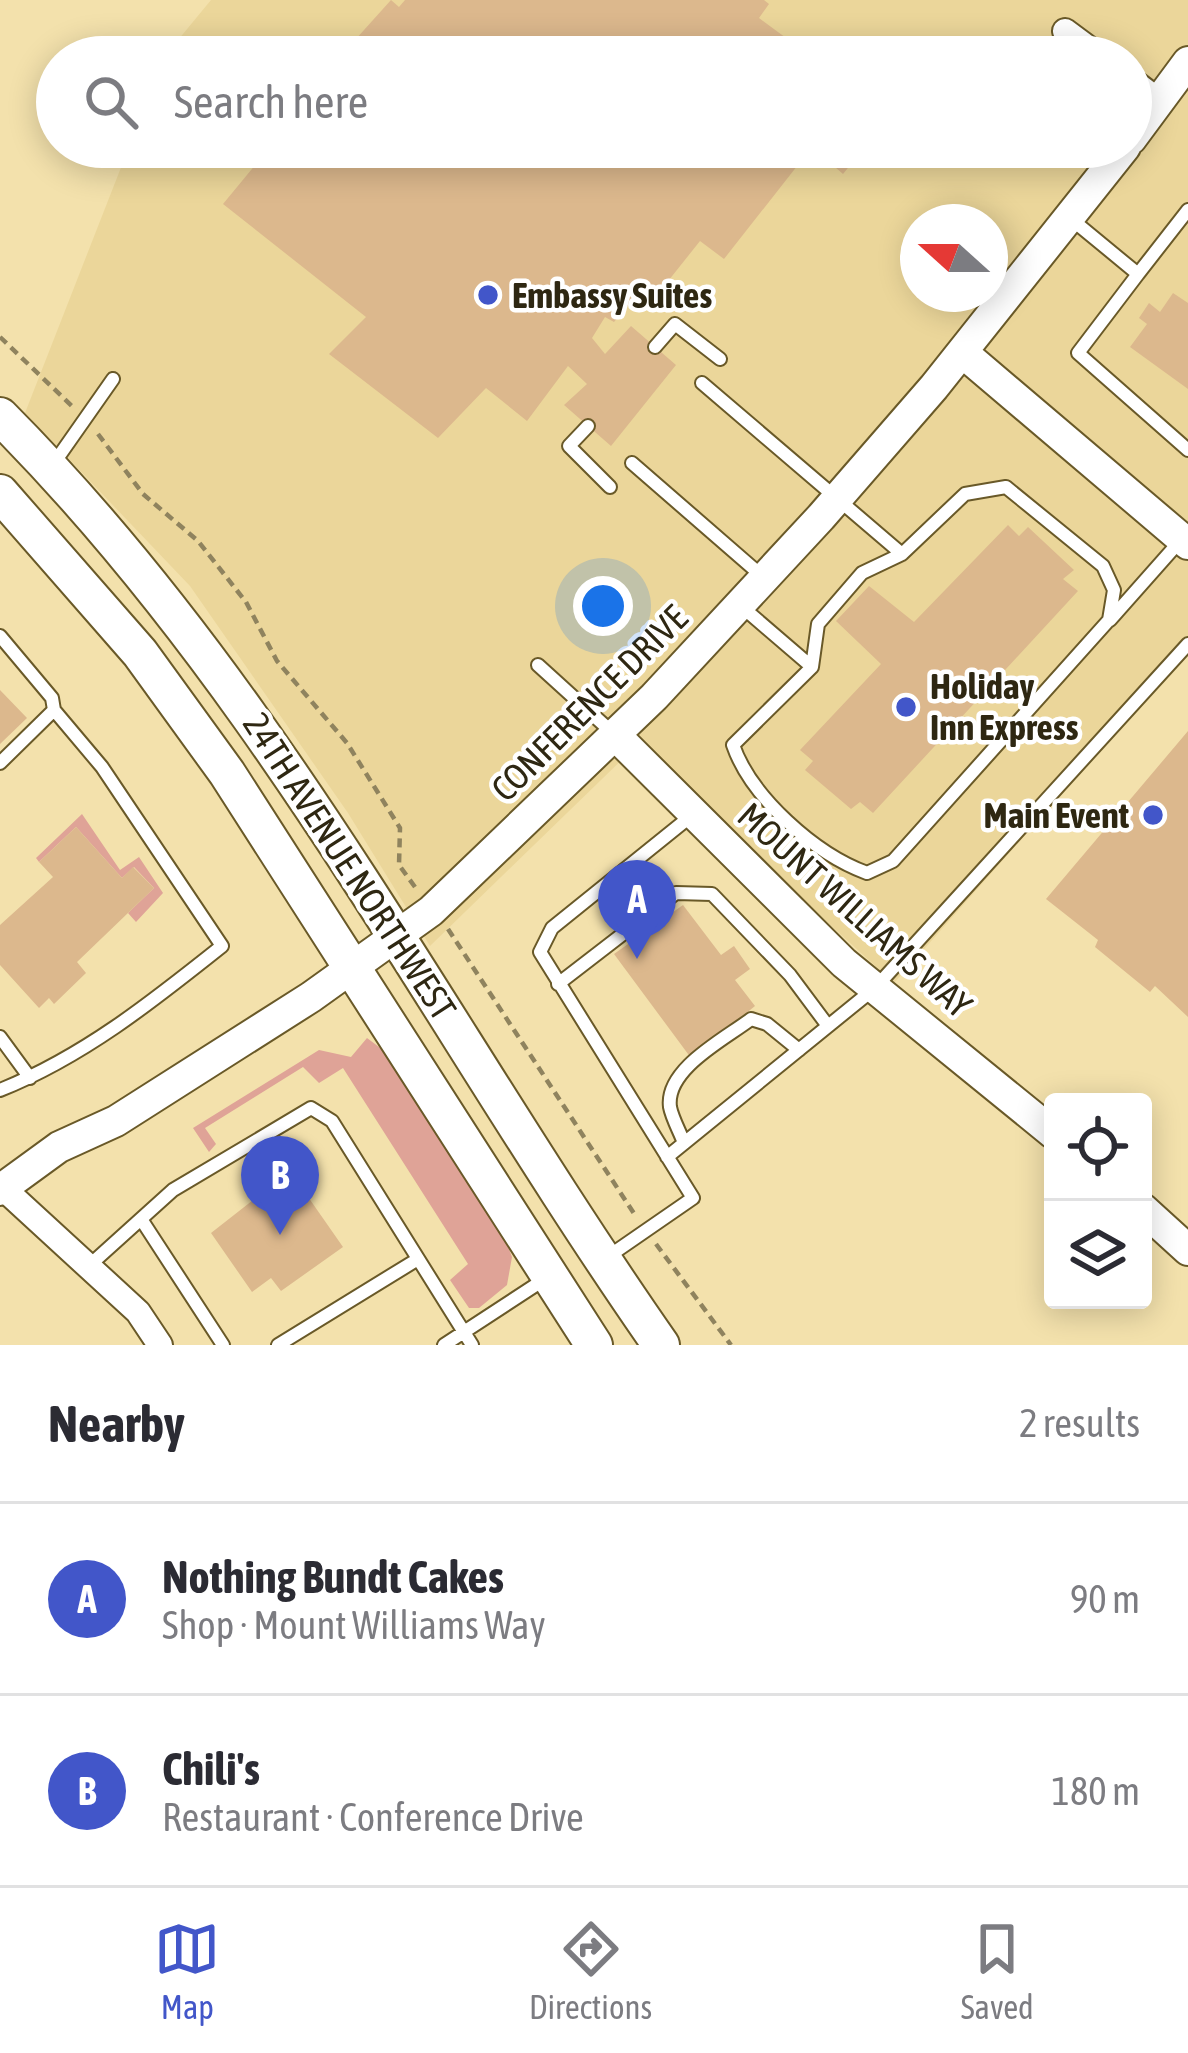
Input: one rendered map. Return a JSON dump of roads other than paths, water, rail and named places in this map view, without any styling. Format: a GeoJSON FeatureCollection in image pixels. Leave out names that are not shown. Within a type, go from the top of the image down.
{"type":"FeatureCollection","features":[{"type":"Feature","properties":{"kind":"main road","name":"24TH AVENUE NORTHWEST"},"geometry":{"type":"LineString","coordinates":[[0,416],[51,467],[170,604],[242,699],[661,1345]]}},
{"type":"Feature","properties":{"kind":"main road","name":"24TH AVENUE NORTHWEST"},"geometry":{"type":"LineString","coordinates":[[0,493],[151,668],[227,773],[595,1345]]}},
{"type":"Feature","properties":{"kind":"street"},"geometry":{"type":"LineString","coordinates":[[1064,31],[1071,36]]}},
{"type":"Feature","properties":{"kind":"street"},"geometry":{"type":"LineString","coordinates":[[1152,112],[1188,62]]}},
{"type":"Feature","properties":{"kind":"street"},"geometry":{"type":"LineString","coordinates":[[1152,96],[1160,102]]}},
{"type":"Feature","properties":{"kind":"street","name":"CONFERENCE DRIVE"},"geometry":{"type":"LineString","coordinates":[[2,1189],[58,1147],[116,1121],[351,968],[431,910],[615,735],[765,579],[962,352],[1108,168]]}},
{"type":"Feature","properties":{"kind":"street"},"geometry":{"type":"LineString","coordinates":[[962,352],[1186,539]]}},
{"type":"Feature","properties":{"kind":"street","name":"MOUNT WILLIAMS WAY"},"geometry":{"type":"LineString","coordinates":[[615,735],[692,815],[875,988],[1044,1125]]}},
{"type":"Feature","properties":{"kind":"street"},"geometry":{"type":"LineString","coordinates":[[2,1189],[91,1264],[138,1312],[160,1345]]}},
{"type":"Feature","properties":{"kind":"street"},"geometry":{"type":"LineString","coordinates":[[1152,1217],[1188,1250]]}},
{"type":"Feature","properties":{"kind":"lane"},"geometry":{"type":"LineString","coordinates":[[1188,210],[1078,352],[1188,450]]}},
{"type":"Feature","properties":{"kind":"lane"},"geometry":{"type":"LineString","coordinates":[[1069,217],[1138,274]]}},
{"type":"Feature","properties":{"kind":"lane"},"geometry":{"type":"LineString","coordinates":[[655,347],[675,324],[720,359]]}},
{"type":"Feature","properties":{"kind":"lane"},"geometry":{"type":"LineString","coordinates":[[51,467],[113,379]]}},
{"type":"Feature","properties":{"kind":"lane"},"geometry":{"type":"LineString","coordinates":[[702,382],[902,554]]}},
{"type":"Feature","properties":{"kind":"lane"},"geometry":{"type":"LineString","coordinates":[[588,426],[569,446],[610,487]]}},
{"type":"Feature","properties":{"kind":"lane"},"geometry":{"type":"LineString","coordinates":[[632,463],[765,579]]}},
{"type":"Feature","properties":{"kind":"lane"},"geometry":{"type":"LineString","coordinates":[[1109,620],[1114,590],[1103,566],[1006,487],[965,494],[902,554],[862,573],[818,624],[812,667],[733,745],[744,778],[841,863],[867,873],[893,861],[1186,539]]}},
{"type":"Feature","properties":{"kind":"lane"},"geometry":{"type":"LineString","coordinates":[[740,605],[812,667]]}},
{"type":"Feature","properties":{"kind":"lane"},"geometry":{"type":"LineString","coordinates":[[0,637],[52,698],[54,710],[115,785],[222,946],[140,1010],[30,1078],[0,1090]]}},
{"type":"Feature","properties":{"kind":"lane"},"geometry":{"type":"LineString","coordinates":[[667,1157],[875,988],[1188,644]]}},
{"type":"Feature","properties":{"kind":"lane"},"geometry":{"type":"LineString","coordinates":[[538,665],[615,735]]}},
{"type":"Feature","properties":{"kind":"lane"},"geometry":{"type":"LineString","coordinates":[[0,763],[54,710]]}},
{"type":"Feature","properties":{"kind":"lane"},"geometry":{"type":"LineString","coordinates":[[603,1260],[693,1198],[540,952],[552,928],[692,815]]}},
{"type":"Feature","properties":{"kind":"lane"},"geometry":{"type":"LineString","coordinates":[[558,984],[676,893],[699,891],[712,894],[790,975],[828,1026]]}},
{"type":"Feature","properties":{"kind":"lane"},"geometry":{"type":"LineString","coordinates":[[684,1143],[670,1106],[673,1085],[690,1066],[751,1019],[767,1024],[799,1050]]}},
{"type":"Feature","properties":{"kind":"lane"},"geometry":{"type":"LineString","coordinates":[[0,1037],[30,1078]]}},
{"type":"Feature","properties":{"kind":"lane"},"geometry":{"type":"LineString","coordinates":[[91,1264],[172,1190],[311,1108],[332,1121],[468,1339]]}},
{"type":"Feature","properties":{"kind":"lane"},"geometry":{"type":"LineString","coordinates":[[141,1219],[223,1345]]}},
{"type":"Feature","properties":{"kind":"lane"},"geometry":{"type":"LineString","coordinates":[[278,1345],[418,1259]]}},
{"type":"Feature","properties":{"kind":"lane"},"geometry":{"type":"LineString","coordinates":[[444,1345],[468,1339],[548,1277]]}},
{"type":"Feature","properties":{"kind":"place","name":"Embassy Suites"},"geometry":{"type":"Point","coordinates":[488,295]}},
{"type":"Feature","properties":{"kind":"place","name":"Holiday Inn Express"},"geometry":{"type":"Point","coordinates":[906,707]}},
{"type":"Feature","properties":{"kind":"place","name":"Main Event"},"geometry":{"type":"Point","coordinates":[1153,815]}},
{"type":"Feature","properties":{"kind":"place","name":"Nothing Bundt Cakes"},"geometry":{"type":"Point","coordinates":[637,959]}},
{"type":"Feature","properties":{"kind":"place","name":"Chili's"},"geometry":{"type":"Point","coordinates":[280,1235]}}]}
